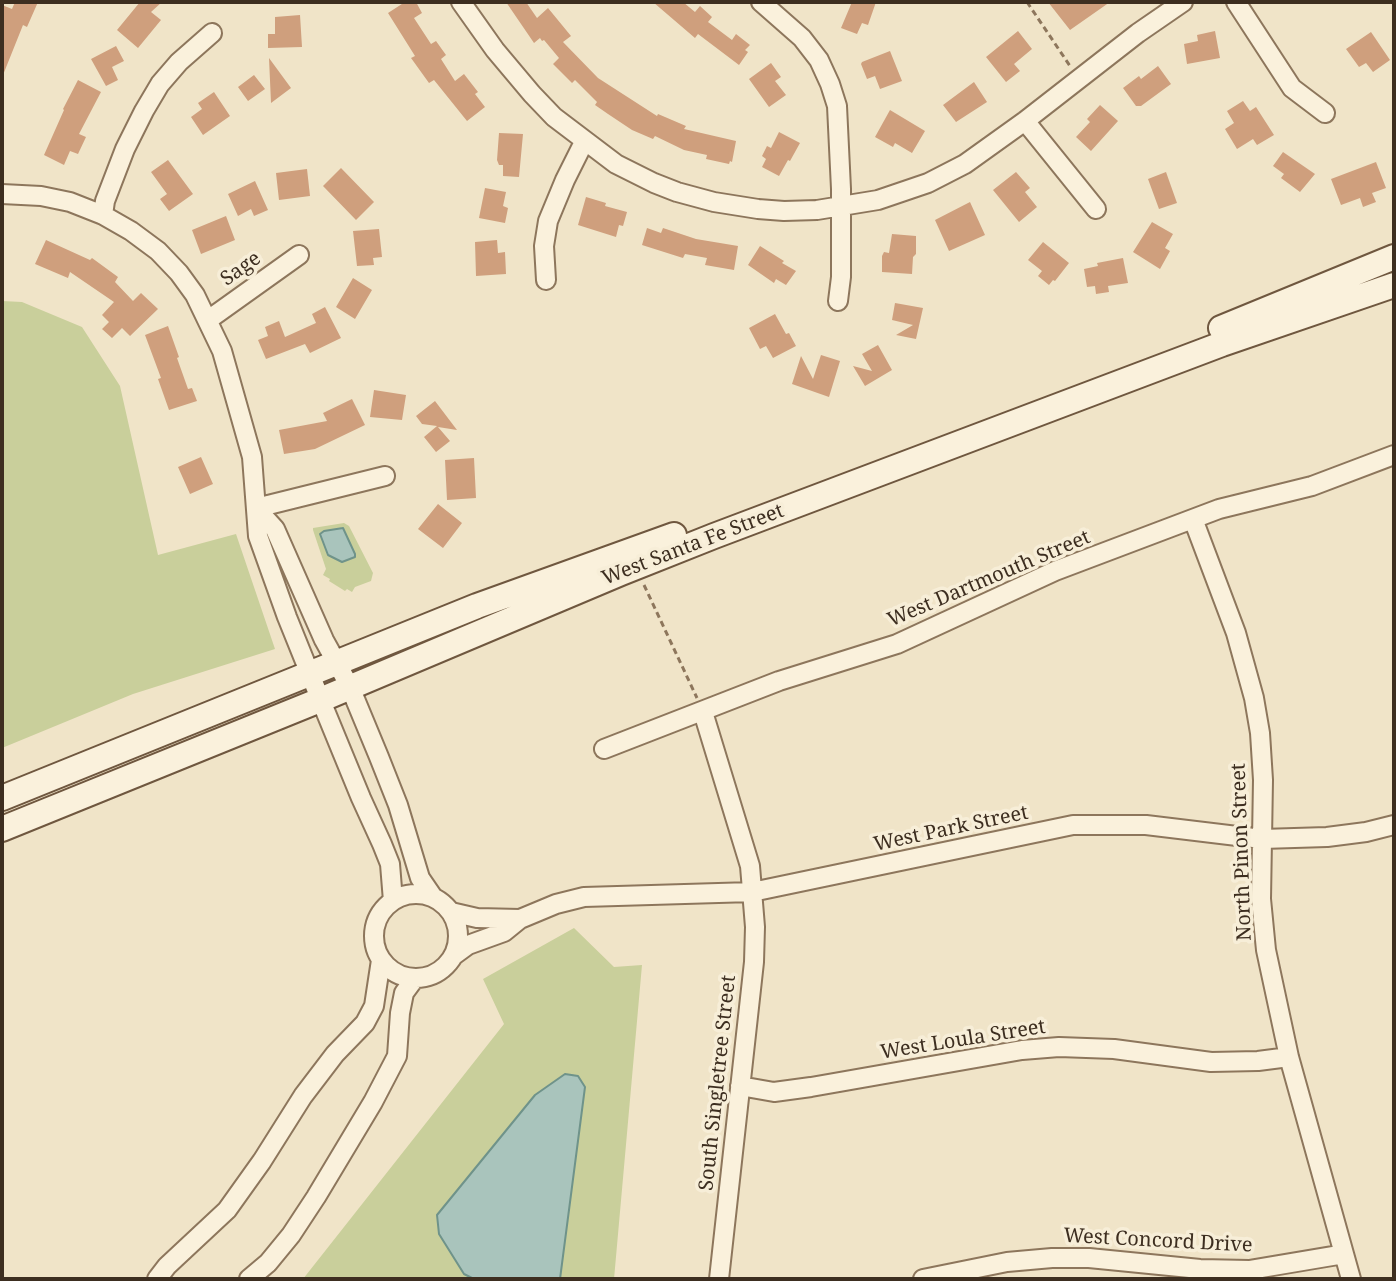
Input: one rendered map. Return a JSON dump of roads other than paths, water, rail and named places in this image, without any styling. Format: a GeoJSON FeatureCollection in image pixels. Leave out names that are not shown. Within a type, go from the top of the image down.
{"type":"FeatureCollection","features":[{"type":"Feature","properties":{"kind":"street"},"geometry":{"type":"LineString","coordinates":[[461,2],[495,50],[554,117],[616,164],[677,192],[714,202],[784,211],[817,210],[878,200],[928,183],[965,164],[1183,2]]}},
{"type":"Feature","properties":{"kind":"street"},"geometry":{"type":"LineString","coordinates":[[761,2],[783,9],[819,60],[837,106],[841,277],[838,301]]}},
{"type":"Feature","properties":{"kind":"street"},"geometry":{"type":"LineString","coordinates":[[1236,2],[1292,88],[1325,113]]}},
{"type":"Feature","properties":{"kind":"street"},"geometry":{"type":"LineString","coordinates":[[103,215],[115,175],[160,84],[179,62],[212,33]]}},
{"type":"Feature","properties":{"kind":"street"},"geometry":{"type":"LineString","coordinates":[[1025,121],[1096,209]]}},
{"type":"Feature","properties":{"kind":"street"},"geometry":{"type":"LineString","coordinates":[[546,280],[544,246],[548,221],[584,142]]}},
{"type":"Feature","properties":{"kind":"street"},"geometry":{"type":"LineString","coordinates":[[2,194],[41,196],[70,202],[103,215],[158,251],[195,295],[222,351],[252,457],[258,536],[320,700],[390,864],[393,901]]}},
{"type":"Feature","properties":{"kind":"street","name":"Sage"},"geometry":{"type":"LineString","coordinates":[[208,320],[299,255]]}},
{"type":"Feature","properties":{"kind":"street","name":"West Santa Fe Street"},"geometry":{"type":"LineString","coordinates":[[2,798],[491,601],[709,523],[1217,330],[1394,257]]}},
{"type":"Feature","properties":{"kind":"street","name":"West Santa Fe Street"},"geometry":{"type":"LineString","coordinates":[[2,829],[320,700],[635,567],[1222,344],[1394,285]]}},
{"type":"Feature","properties":{"kind":"street","name":"West Dartmouth Street"},"geometry":{"type":"LineString","coordinates":[[604,749],[779,681],[897,644],[1055,571],[1193,519],[1240,502],[1312,486],[1394,455]]}},
{"type":"Feature","properties":{"kind":"street"},"geometry":{"type":"LineString","coordinates":[[256,508],[385,476]]}},
{"type":"Feature","properties":{"kind":"street"},"geometry":{"type":"LineString","coordinates":[[256,508],[275,529],[324,640],[350,687],[398,805],[420,878],[433,897]]}},
{"type":"Feature","properties":{"kind":"street","name":"North Pinon Street"},"geometry":{"type":"LineString","coordinates":[[1193,519],[1236,633],[1254,698],[1261,748],[1261,899],[1266,950],[1289,1057],[1351,1279]]}},
{"type":"Feature","properties":{"kind":"street","name":"South Singletree Street"},"geometry":{"type":"LineString","coordinates":[[703,712],[750,866],[755,927],[754,962],[719,1279]]}},
{"type":"Feature","properties":{"kind":"street","name":"West Park Street"},"geometry":{"type":"LineString","coordinates":[[453,956],[468,945],[504,932],[520,919],[556,904],[584,897],[752,892],[1073,825],[1146,825],[1262,839],[1327,837],[1394,825]]}},
{"type":"Feature","properties":{"kind":"street"},"geometry":{"type":"LineString","coordinates":[[419,893],[433,897],[451,912],[459,930],[458,945],[443,969],[430,977],[402,976],[390,970],[375,948],[376,921],[393,901],[405,895],[419,893]]}},
{"type":"Feature","properties":{"kind":"street","name":"West Park Street"},"geometry":{"type":"LineString","coordinates":[[451,912],[477,918],[520,919]]}},
{"type":"Feature","properties":{"kind":"street"},"geometry":{"type":"LineString","coordinates":[[157,1279],[227,1210],[303,1096],[335,1054],[365,1023],[374,1006],[381,960]]}},
{"type":"Feature","properties":{"kind":"street"},"geometry":{"type":"LineString","coordinates":[[249,1279],[268,1263],[291,1235],[373,1102],[397,1056],[404,993],[415,978]]}},
{"type":"Feature","properties":{"kind":"street","name":"West Loula Street"},"geometry":{"type":"LineString","coordinates":[[740,1086],[774,1092],[1022,1050],[1059,1047],[1114,1049],[1211,1062],[1289,1057]]}},
{"type":"Feature","properties":{"kind":"street","name":"West Concord Drive"},"geometry":{"type":"LineString","coordinates":[[923,1279],[1007,1262],[1052,1258],[1249,1270],[1344,1254]]}},
{"type":"Feature","properties":{"kind":"water"},"geometry":{"type":"Polygon","coordinates":[[[343,528],[355,557],[342,562],[328,555],[320,534],[343,528]]]}},
{"type":"Feature","properties":{"kind":"water"},"geometry":{"type":"Polygon","coordinates":[[[565,1074],[578,1076],[585,1087],[560,1279],[474,1279],[464,1274],[439,1234],[437,1215],[535,1095],[565,1074]]]}}]}
